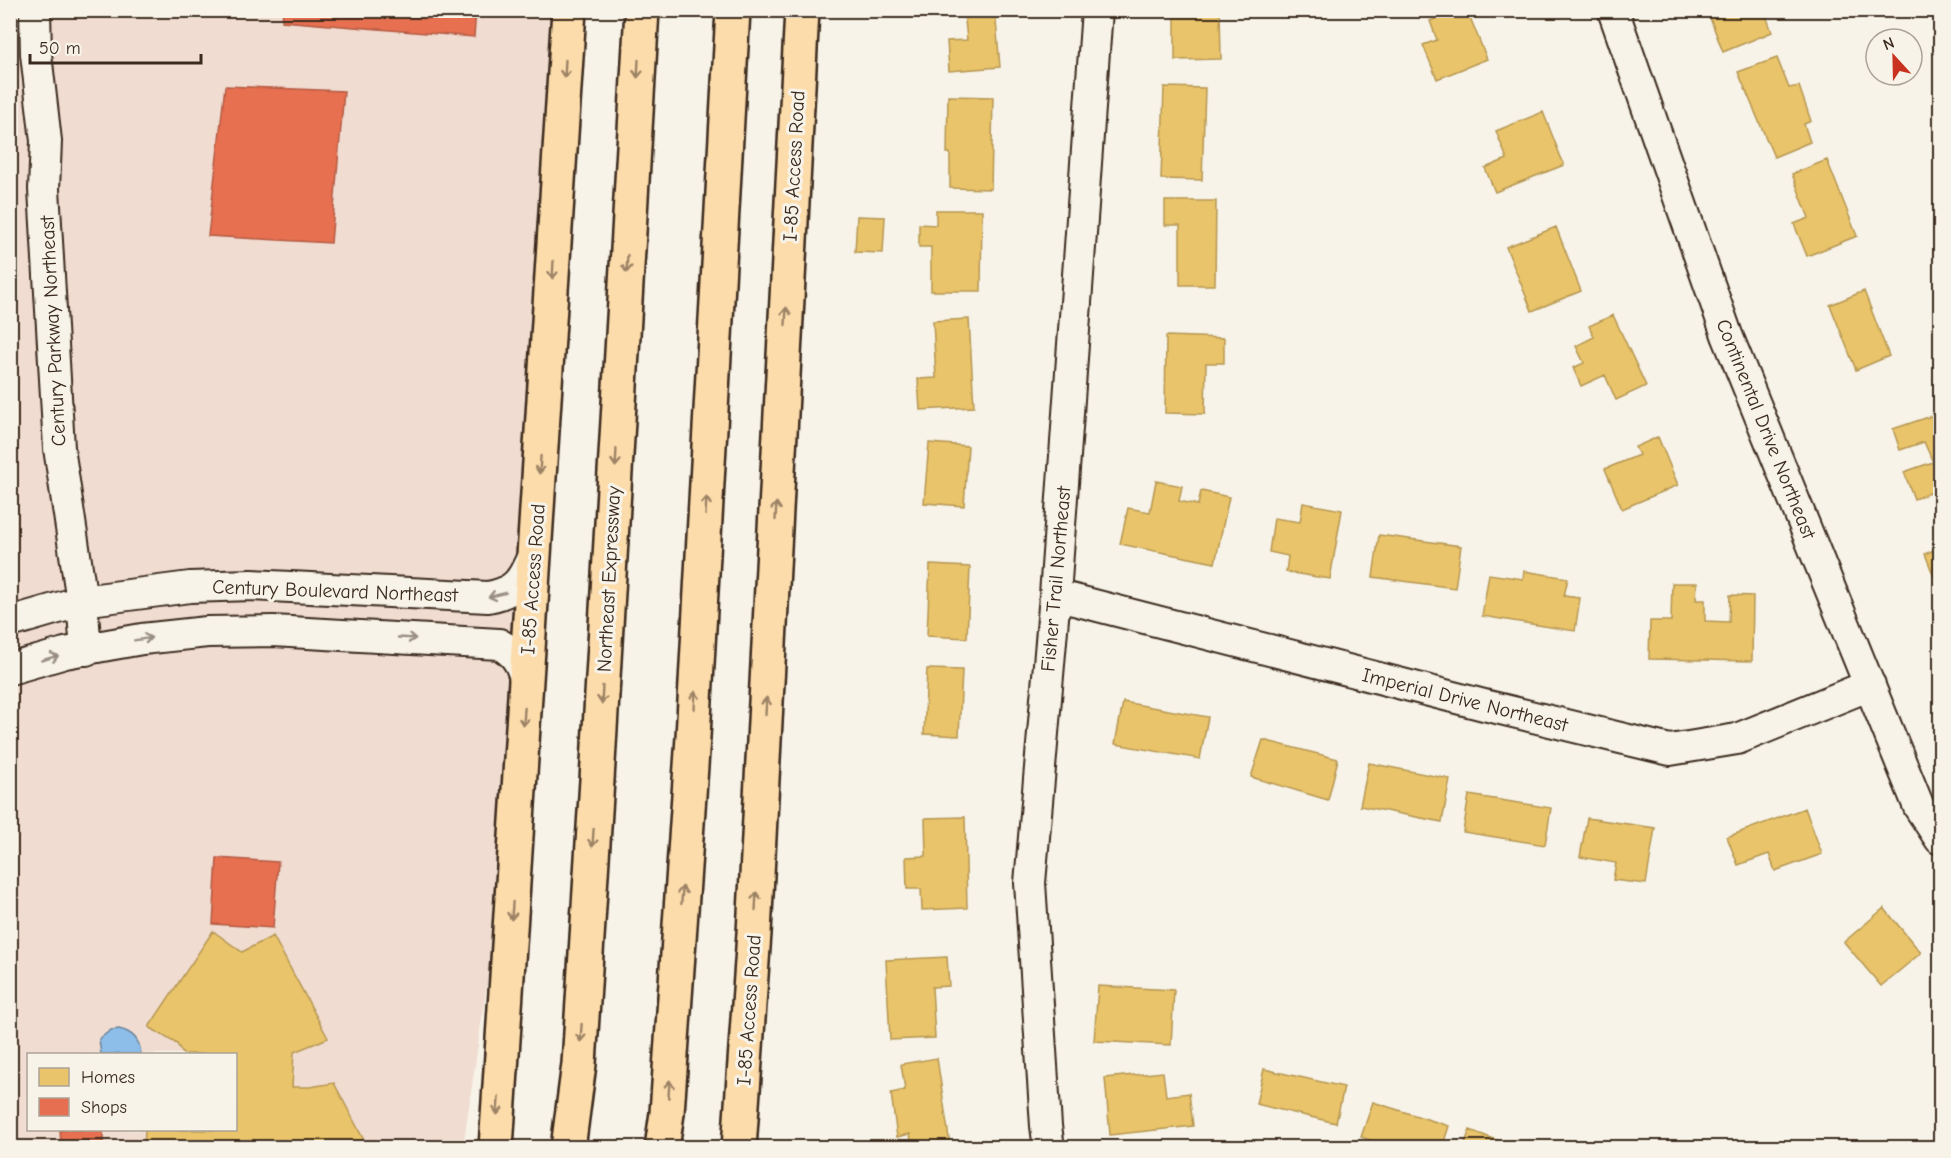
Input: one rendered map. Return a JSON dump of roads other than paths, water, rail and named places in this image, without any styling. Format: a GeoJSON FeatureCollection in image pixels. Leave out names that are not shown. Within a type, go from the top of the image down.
{"type":"FeatureCollection","features":[{"type":"Feature","properties":{"kind":"main road","name":"I-85 Access Road"},"geometry":{"type":"LineString","coordinates":[[496,1148],[569,10]]}},
{"type":"Feature","properties":{"kind":"main road","name":"Northeast Expressway"},"geometry":{"type":"LineString","coordinates":[[568,1148],[579,1064],[642,10]]}},
{"type":"Feature","properties":{"kind":"main road"},"geometry":{"type":"LineString","coordinates":[[662,1148],[668,1101],[694,725],[733,10]]}},
{"type":"Feature","properties":{"kind":"main road","name":"I-85 Access Road"},"geometry":{"type":"LineString","coordinates":[[740,1148],[754,933],[802,10]]}},
{"type":"Feature","properties":{"kind":"street","name":"Century Parkway Northeast"},"geometry":{"type":"LineString","coordinates":[[35,10],[36,54],[46,141],[44,189],[58,437],[72,547],[82,601],[86,650]]}},
{"type":"Feature","properties":{"kind":"street","name":"Fisher Trail Northeast"},"geometry":{"type":"LineString","coordinates":[[1049,1148],[1030,883],[1056,595],[1097,10]]}},
{"type":"Feature","properties":{"kind":"street","name":"Continental Drive Northeast"},"geometry":{"type":"LineString","coordinates":[[1612,10],[1727,335],[1919,807],[1941,839]]}},
{"type":"Feature","properties":{"kind":"street","name":"Century Boulevard Northeast"},"geometry":{"type":"LineString","coordinates":[[10,622],[82,601],[179,588],[231,585],[488,597],[510,591],[518,584],[534,554]]}},
{"type":"Feature","properties":{"kind":"street","name":"Imperial Drive Northeast"},"geometry":{"type":"LineString","coordinates":[[1056,595],[1472,703],[1670,750],[1737,739],[1870,685]]}},
{"type":"Feature","properties":{"kind":"street"},"geometry":{"type":"LineString","coordinates":[[12,669],[65,653],[172,635],[240,631],[284,632],[499,644],[514,653],[520,662],[526,681]]}},
{"type":"Feature","properties":{"kind":"water"},"geometry":{"type":"Polygon","coordinates":[[[119,1029],[135,1037],[141,1053],[101,1053],[99,1039],[111,1030],[119,1029]]]}}]}
